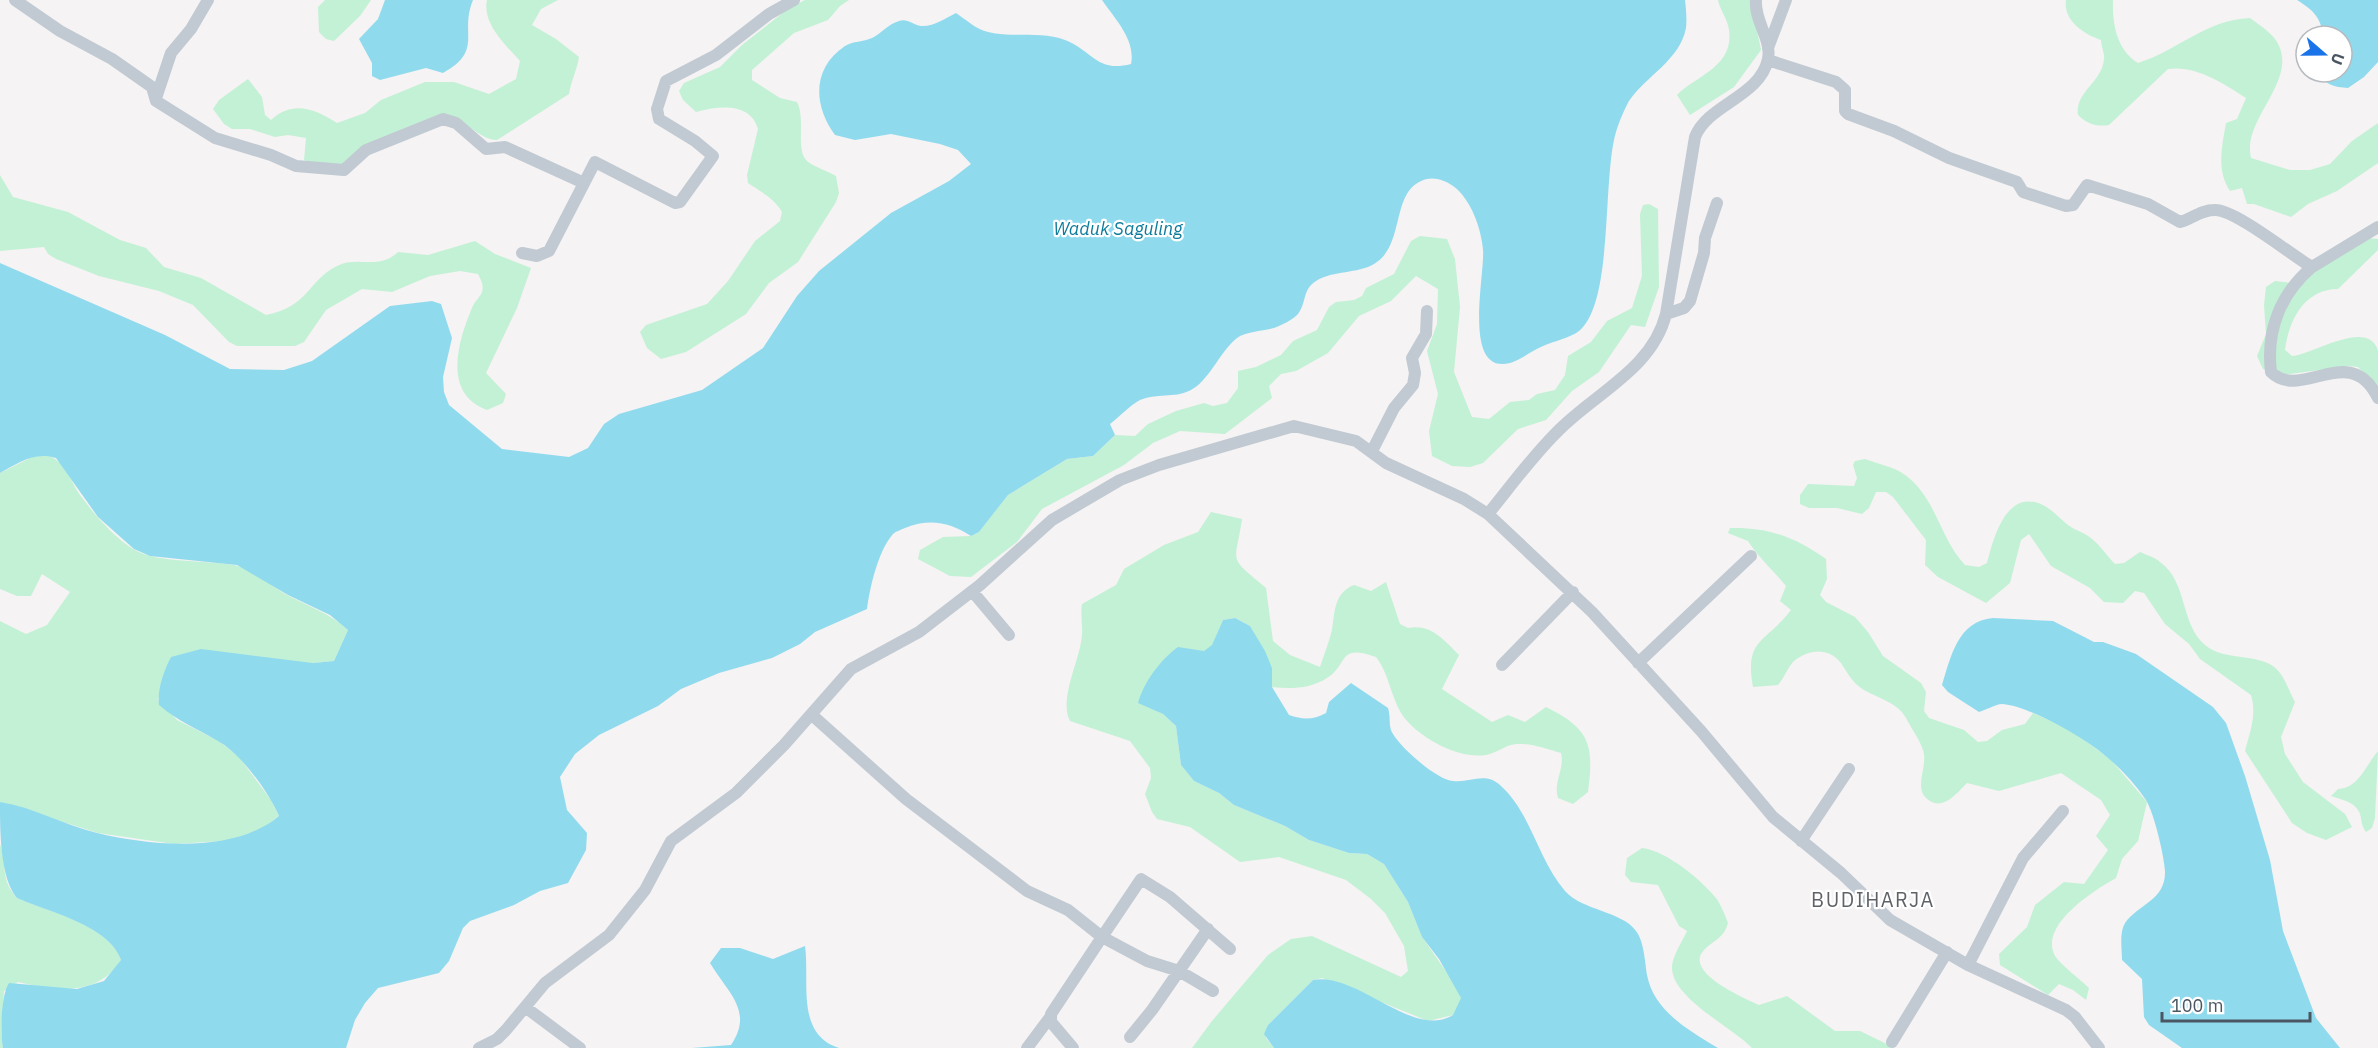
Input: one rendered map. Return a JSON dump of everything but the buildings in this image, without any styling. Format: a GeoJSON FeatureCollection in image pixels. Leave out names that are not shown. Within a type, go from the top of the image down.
{"type":"FeatureCollection","features":[{"type":"Feature","properties":{"kind":"street"},"geometry":{"type":"LineString","coordinates":[[15,0],[60,31],[93,47],[140,79],[153,89],[155,100],[214,138],[265,153],[296,166],[344,170],[366,150],[443,119],[456,123],[486,149],[505,147],[584,183]]}},
{"type":"Feature","properties":{"kind":"street"},"geometry":{"type":"LineString","coordinates":[[155,100],[171,53],[191,29],[208,0]]}},
{"type":"Feature","properties":{"kind":"street"},"geometry":{"type":"LineString","coordinates":[[522,254],[537,256],[549,251],[592,165],[596,162],[675,203],[680,202],[713,156],[695,141],[659,119],[657,109],[666,81],[716,55],[769,14],[794,0]]}},
{"type":"Feature","properties":{"kind":"street"},"geometry":{"type":"LineString","coordinates":[[1756,0],[1757,17],[1768,54]]}},
{"type":"Feature","properties":{"kind":"street"},"geometry":{"type":"LineString","coordinates":[[1488,514],[1555,433],[1596,398],[1620,382],[1657,339],[1666,314],[1695,137],[1702,124],[1750,86],[1768,54],[1786,0]]}},
{"type":"Feature","properties":{"kind":"street"},"geometry":{"type":"LineString","coordinates":[[1768,54],[1836,82],[1845,90],[1845,111],[1848,114],[1894,131],[1949,158],[2017,182],[2024,192],[2071,207],[2089,186],[2148,204],[2180,222],[2195,213],[2214,210],[2226,213],[2312,267]]}},
{"type":"Feature","properties":{"kind":"street"},"geometry":{"type":"LineString","coordinates":[[1666,314],[1684,308],[1690,301],[1704,253],[1704,238],[1717,203]]}},
{"type":"Feature","properties":{"kind":"street"},"geometry":{"type":"LineString","coordinates":[[2378,227],[2312,267],[2295,284],[2277,311],[2270,344],[2271,372],[2276,377],[2287,381],[2337,371],[2354,373],[2365,380],[2378,398]]}},
{"type":"Feature","properties":{"kind":"street"},"geometry":{"type":"LineString","coordinates":[[1372,451],[1390,415],[1413,385],[1415,373],[1412,358],[1426,334],[1427,311]]}},
{"type":"Feature","properties":{"kind":"street"},"geometry":{"type":"LineString","coordinates":[[479,1048],[497,1039],[545,983],[609,935],[645,890],[671,840],[736,793],[812,715],[851,669],[863,660],[904,643],[972,591],[1052,520],[1120,480],[1159,465],[1294,426],[1350,439],[1372,451],[1386,463],[1464,499],[1488,514],[1573,592],[1701,731],[1773,817],[1840,873],[1895,924],[1968,965],[2066,1011],[2075,1017],[2099,1048]]}},
{"type":"Feature","properties":{"kind":"street"},"geometry":{"type":"LineString","coordinates":[[1638,663],[1751,556]]}},
{"type":"Feature","properties":{"kind":"street"},"geometry":{"type":"LineString","coordinates":[[972,591],[1009,635]]}},
{"type":"Feature","properties":{"kind":"street"},"geometry":{"type":"LineString","coordinates":[[1502,665],[1573,592]]}},
{"type":"Feature","properties":{"kind":"street"},"geometry":{"type":"LineString","coordinates":[[812,715],[906,799],[978,851],[1027,891],[1068,910],[1102,937],[1147,961],[1179,971],[1213,991]]}},
{"type":"Feature","properties":{"kind":"street"},"geometry":{"type":"LineString","coordinates":[[1801,841],[1849,769]]}},
{"type":"Feature","properties":{"kind":"street"},"geometry":{"type":"LineString","coordinates":[[1968,965],[2022,858],[2063,811]]}},
{"type":"Feature","properties":{"kind":"street"},"geometry":{"type":"LineString","coordinates":[[1027,1048],[1141,879],[1170,897],[1230,950]]}},
{"type":"Feature","properties":{"kind":"street"},"geometry":{"type":"LineString","coordinates":[[1130,1037],[1208,929]]}},
{"type":"Feature","properties":{"kind":"street"},"geometry":{"type":"LineString","coordinates":[[1892,1042],[1947,952]]}},
{"type":"Feature","properties":{"kind":"street"},"geometry":{"type":"LineString","coordinates":[[525,1007],[580,1048]]}},
{"type":"Feature","properties":{"kind":"street"},"geometry":{"type":"LineString","coordinates":[[1050,1016],[1051,1022],[1072,1048]]}},
{"type":"Feature","properties":{"kind":"green space"},"geometry":{"type":"Polygon","coordinates":[[[325,0],[371,0],[360,16],[334,41],[326,39],[319,32],[318,7],[325,0]]]}},
{"type":"Feature","properties":{"kind":"green space"},"geometry":{"type":"Polygon","coordinates":[[[487,0],[558,0],[541,9],[532,25],[556,39],[579,57],[569,94],[497,140],[484,137],[459,120],[445,115],[356,151],[348,165],[308,162],[304,160],[306,138],[288,135],[275,137],[250,129],[232,129],[224,124],[213,109],[219,100],[248,79],[262,97],[265,115],[271,120],[279,114],[296,108],[312,111],[337,123],[365,113],[381,100],[425,82],[454,82],[489,94],[516,79],[520,61],[496,34],[488,17],[487,0]]]}},
{"type":"Feature","properties":{"kind":"green space"},"geometry":{"type":"Polygon","coordinates":[[[805,0],[849,0],[840,6],[828,20],[794,33],[752,70],[752,80],[780,98],[797,102],[801,117],[803,156],[810,163],[836,176],[839,193],[836,202],[798,262],[769,283],[746,314],[686,352],[661,359],[647,348],[640,332],[646,325],[707,304],[728,281],[755,241],[780,221],[782,212],[771,199],[748,183],[747,175],[758,129],[754,120],[741,110],[733,108],[714,108],[696,112],[683,100],[679,91],[684,83],[720,67],[742,45],[789,8],[805,0]]]}},
{"type":"Feature","properties":{"kind":"green space"},"geometry":{"type":"Polygon","coordinates":[[[1718,0],[1751,0],[1761,50],[1734,87],[1690,115],[1677,95],[1720,62],[1729,43],[1728,26],[1718,0]]]}},
{"type":"Feature","properties":{"kind":"green space"},"geometry":{"type":"Polygon","coordinates":[[[2066,0],[2113,0],[2117,36],[2125,51],[2138,63],[2219,24],[2250,18],[2273,36],[2282,54],[2282,68],[2277,83],[2254,128],[2250,143],[2251,158],[2290,170],[2310,170],[2330,164],[2352,141],[2378,123],[2378,163],[2337,191],[2308,204],[2291,217],[2254,204],[2247,204],[2242,188],[2230,191],[2223,175],[2221,158],[2226,123],[2237,119],[2246,98],[2209,76],[2178,68],[2168,69],[2109,125],[2100,126],[2089,123],[2078,115],[2078,107],[2084,93],[2099,74],[2104,55],[2101,40],[2076,26],[2071,20],[2066,8],[2066,0]]]}},
{"type":"Feature","properties":{"kind":"green space"},"geometry":{"type":"Polygon","coordinates":[[[0,175],[13,197],[68,212],[120,240],[146,248],[164,267],[201,278],[266,315],[291,306],[300,300],[327,272],[345,263],[383,261],[398,252],[428,255],[475,241],[495,254],[531,268],[517,308],[486,373],[506,394],[503,403],[487,410],[473,402],[464,392],[459,379],[457,365],[462,336],[473,306],[483,289],[478,274],[460,271],[430,276],[392,292],[362,289],[326,310],[304,342],[295,346],[237,346],[229,342],[193,305],[159,291],[99,276],[56,259],[48,254],[44,247],[0,251],[0,175]]]}},
{"type":"Feature","properties":{"kind":"green space"},"geometry":{"type":"Polygon","coordinates":[[[1649,204],[1658,209],[1659,287],[1645,327],[1631,325],[1599,372],[1572,391],[1546,420],[1518,429],[1483,463],[1470,467],[1452,466],[1432,456],[1429,431],[1438,394],[1427,351],[1437,324],[1438,289],[1416,276],[1391,301],[1359,316],[1328,353],[1296,371],[1281,374],[1269,386],[1272,398],[1225,434],[1180,431],[1153,443],[1124,465],[1042,509],[1017,542],[971,577],[950,576],[918,559],[920,550],[943,537],[971,536],[979,532],[1008,495],[1067,459],[1093,456],[1115,435],[1135,436],[1148,424],[1176,411],[1204,403],[1213,406],[1227,403],[1238,388],[1238,371],[1256,367],[1281,355],[1293,341],[1317,330],[1329,307],[1336,302],[1354,300],[1362,296],[1366,288],[1394,274],[1411,241],[1420,236],[1447,239],[1455,259],[1460,307],[1454,372],[1472,417],[1489,419],[1510,402],[1529,400],[1537,394],[1555,390],[1565,375],[1568,356],[1591,342],[1607,321],[1632,308],[1642,276],[1640,214],[1643,205],[1649,204]]]}},
{"type":"Feature","properties":{"kind":"green space"},"geometry":{"type":"Polygon","coordinates":[[[2355,237],[2378,239],[2378,250],[2338,289],[2326,290],[2308,300],[2290,327],[2285,350],[2292,356],[2339,340],[2364,337],[2373,341],[2378,351],[2378,389],[2358,367],[2349,366],[2283,375],[2263,369],[2257,356],[2266,334],[2264,305],[2266,287],[2275,281],[2301,284],[2355,237]]]}},
{"type":"Feature","properties":{"kind":"green space"},"geometry":{"type":"Polygon","coordinates":[[[46,455],[63,466],[92,510],[120,539],[135,550],[156,557],[223,563],[240,567],[254,573],[285,594],[326,614],[348,630],[334,661],[313,663],[171,657],[169,661],[158,700],[177,720],[219,741],[239,757],[271,800],[279,816],[260,830],[225,841],[174,844],[98,833],[0,802],[0,621],[26,634],[47,625],[70,592],[42,574],[31,596],[17,596],[0,589],[0,473],[32,457],[46,455]]]}},
{"type":"Feature","properties":{"kind":"green space"},"geometry":{"type":"Polygon","coordinates":[[[1865,459],[1896,470],[1915,484],[1931,506],[1949,543],[1965,565],[1979,567],[1987,563],[2002,520],[2009,511],[2027,501],[2046,507],[2068,525],[2090,537],[2115,564],[2124,563],[2140,552],[2158,560],[2169,570],[2175,580],[2191,626],[2205,645],[2223,654],[2265,662],[2280,673],[2295,702],[2281,737],[2285,754],[2303,782],[2345,814],[2352,827],[2326,840],[2307,833],[2292,823],[2245,751],[2253,716],[2251,695],[2200,659],[2189,644],[2165,624],[2144,593],[2135,591],[2123,603],[2104,602],[2090,588],[2051,566],[2029,534],[2021,540],[2010,583],[1986,603],[1938,577],[1925,565],[1926,540],[1893,497],[1886,492],[1876,492],[1869,508],[1862,514],[1837,508],[1809,508],[1800,504],[1800,495],[1808,484],[1854,486],[1857,478],[1853,465],[1855,461],[1865,459]]]}},
{"type":"Feature","properties":{"kind":"green space"},"geometry":{"type":"Polygon","coordinates":[[[1211,512],[1242,519],[1237,559],[1245,570],[1266,588],[1273,641],[1290,655],[1320,667],[1339,598],[1347,588],[1354,585],[1371,591],[1386,582],[1400,624],[1408,628],[1423,628],[1436,634],[1459,655],[1442,689],[1492,722],[1508,715],[1525,722],[1546,707],[1572,723],[1581,731],[1586,740],[1590,762],[1588,792],[1573,804],[1558,798],[1561,753],[1533,745],[1516,744],[1494,753],[1476,756],[1444,747],[1424,736],[1402,715],[1376,657],[1355,652],[1345,657],[1334,673],[1320,682],[1300,687],[1272,687],[1272,668],[1250,626],[1235,618],[1223,620],[1212,646],[1138,702],[1163,714],[1176,726],[1181,765],[1194,781],[1219,793],[1234,805],[1285,826],[1309,840],[1349,853],[1367,854],[1384,864],[1408,902],[1422,937],[1461,993],[1461,1002],[1453,1015],[1428,1021],[1322,978],[1313,980],[1268,1025],[1266,1038],[1274,1048],[1192,1048],[1268,955],[1291,939],[1312,936],[1401,977],[1408,971],[1404,946],[1385,913],[1346,880],[1279,857],[1240,862],[1190,827],[1157,819],[1145,794],[1151,778],[1150,768],[1130,741],[1070,721],[1067,713],[1068,693],[1082,637],[1082,604],[1116,585],[1124,569],[1164,545],[1198,532],[1211,512]]]}},
{"type":"Feature","properties":{"kind":"green space"},"geometry":{"type":"Polygon","coordinates":[[[1730,528],[1757,529],[1781,535],[1826,559],[1827,579],[1820,595],[1826,602],[1855,617],[1868,632],[1883,656],[1921,683],[1926,692],[1924,711],[1929,718],[1964,730],[1978,742],[1987,741],[2002,730],[2025,724],[2033,713],[2071,730],[2111,760],[2147,802],[2138,841],[2122,859],[2116,878],[2071,910],[2054,932],[2052,944],[2055,956],[2089,988],[2086,1000],[2073,990],[2059,984],[2048,995],[2000,965],[1999,954],[2027,927],[2035,905],[2064,882],[2084,884],[2108,850],[2096,836],[2110,815],[2101,800],[2061,773],[1999,791],[1967,783],[1945,802],[1930,801],[1924,796],[1921,785],[1923,750],[1902,712],[1892,704],[1858,686],[1836,658],[1824,652],[1811,652],[1793,662],[1778,685],[1753,687],[1751,671],[1754,650],[1791,610],[1780,601],[1786,586],[1748,541],[1728,533],[1730,528]]]}},
{"type":"Feature","properties":{"kind":"green space"},"geometry":{"type":"Polygon","coordinates":[[[2378,751],[2375,818],[2372,828],[2366,832],[2358,810],[2348,802],[2331,796],[2338,789],[2345,788],[2356,781],[2378,751]]]}},
{"type":"Feature","properties":{"kind":"green space"},"geometry":{"type":"Polygon","coordinates":[[[0,844],[8,885],[17,898],[91,929],[114,948],[121,960],[111,972],[88,986],[61,989],[18,982],[4,991],[1,1032],[3,1048],[0,1048],[0,844]]]}},
{"type":"Feature","properties":{"kind":"green space"},"geometry":{"type":"Polygon","coordinates":[[[1642,848],[1662,854],[1682,867],[1720,904],[1728,923],[1721,935],[1704,950],[1700,958],[1701,967],[1718,983],[1759,1005],[1787,996],[1835,1031],[1860,1031],[1895,1048],[1752,1048],[1704,1011],[1681,989],[1674,978],[1673,962],[1687,931],[1679,926],[1658,885],[1631,882],[1625,875],[1627,858],[1642,848]]]}},
{"type":"Feature","properties":{"kind":"water"},"geometry":{"type":"Polygon","coordinates":[[[385,0],[473,0],[469,12],[467,49],[463,57],[443,73],[426,68],[380,80],[372,76],[372,63],[359,39],[378,19],[385,0]]]}},
{"type":"Feature","properties":{"kind":"water","name":"Waduk Saguling"},"geometry":{"type":"Polygon","coordinates":[[[1102,0],[1685,0],[1686,28],[1683,39],[1670,59],[1636,92],[1623,112],[1612,153],[1598,294],[1590,316],[1579,331],[1567,338],[1538,348],[1513,362],[1503,364],[1491,360],[1484,350],[1480,335],[1483,250],[1480,233],[1470,206],[1453,186],[1444,181],[1427,179],[1415,184],[1407,193],[1391,244],[1384,255],[1367,267],[1330,275],[1316,281],[1309,288],[1297,316],[1274,328],[1241,335],[1225,350],[1203,381],[1196,387],[1183,393],[1146,398],[1136,402],[1110,424],[1115,435],[1093,456],[1067,459],[1008,495],[979,532],[971,536],[955,527],[931,522],[914,525],[894,533],[879,559],[867,609],[815,632],[800,644],[772,658],[719,673],[681,689],[658,706],[599,735],[575,754],[560,777],[567,810],[587,833],[586,850],[568,883],[540,891],[514,905],[470,921],[463,928],[449,961],[439,973],[378,988],[365,1003],[355,1020],[346,1048],[3,1048],[2,1014],[4,996],[9,983],[77,989],[104,981],[121,960],[114,948],[91,929],[17,898],[11,889],[4,866],[0,802],[97,833],[142,841],[192,844],[216,842],[239,837],[261,828],[279,816],[253,774],[227,747],[159,705],[160,687],[168,662],[171,657],[201,649],[313,663],[334,661],[348,630],[330,615],[288,595],[237,565],[150,556],[134,549],[98,517],[56,458],[34,457],[0,473],[0,263],[165,335],[230,369],[284,370],[312,361],[390,306],[432,301],[441,304],[452,338],[443,377],[444,392],[449,405],[502,449],[569,457],[588,448],[604,424],[619,414],[702,390],[763,348],[797,296],[819,271],[891,213],[949,181],[971,164],[958,150],[940,144],[891,134],[855,140],[835,135],[823,112],[819,88],[826,65],[834,55],[845,46],[872,38],[899,21],[905,20],[926,26],[956,13],[984,31],[1007,35],[1056,37],[1110,66],[1131,64],[1132,55],[1127,38],[1102,0]]]}},
{"type":"Feature","properties":{"kind":"water"},"geometry":{"type":"Polygon","coordinates":[[[2297,0],[2378,0],[2378,62],[2364,77],[2354,84],[2354,24],[2320,24],[2308,7],[2297,0]]]}},
{"type":"Feature","properties":{"kind":"water"},"geometry":{"type":"Polygon","coordinates":[[[2329,84],[2354,84],[2348,88],[2329,84]]]}},
{"type":"Feature","properties":{"kind":"water"},"geometry":{"type":"Polygon","coordinates":[[[1235,618],[1250,626],[1265,651],[1272,668],[1272,687],[1289,715],[1308,719],[1326,713],[1329,702],[1351,683],[1388,708],[1391,728],[1397,740],[1429,769],[1453,781],[1484,778],[1501,786],[1520,809],[1548,865],[1565,891],[1582,903],[1630,924],[1641,940],[1647,975],[1657,999],[1674,1018],[1718,1048],[1274,1048],[1264,1034],[1268,1025],[1313,980],[1330,980],[1348,986],[1403,1013],[1421,1019],[1437,1020],[1453,1015],[1461,998],[1439,959],[1422,937],[1408,902],[1384,864],[1367,854],[1349,853],[1309,840],[1285,826],[1234,805],[1219,793],[1194,781],[1181,765],[1176,726],[1163,714],[1138,703],[1149,679],[1171,652],[1178,647],[1204,651],[1212,645],[1223,620],[1235,618]]]}},
{"type":"Feature","properties":{"kind":"water"},"geometry":{"type":"Polygon","coordinates":[[[1993,618],[2053,621],[2094,642],[2103,642],[2136,654],[2213,707],[2226,723],[2245,776],[2270,860],[2283,931],[2316,1018],[2340,1048],[2182,1048],[2149,1025],[2144,1017],[2142,979],[2122,960],[2121,941],[2125,923],[2151,901],[2161,889],[2164,881],[2163,855],[2149,806],[2123,772],[2097,749],[2068,730],[2036,714],[2009,705],[2001,704],[1979,712],[1948,692],[1942,685],[1953,652],[1964,633],[1981,621],[1993,618]]]}},
{"type":"Feature","properties":{"kind":"water"},"geometry":{"type":"Polygon","coordinates":[[[805,946],[807,1005],[810,1019],[816,1031],[825,1041],[839,1048],[692,1048],[731,1045],[737,1033],[740,1022],[736,1002],[710,963],[721,948],[740,948],[773,959],[805,946]]]}},
{"type":"Feature","properties":{"kind":"district","name":"BUDIHARJA"},"geometry":{"type":"Point","coordinates":[1873,900]}}]}
